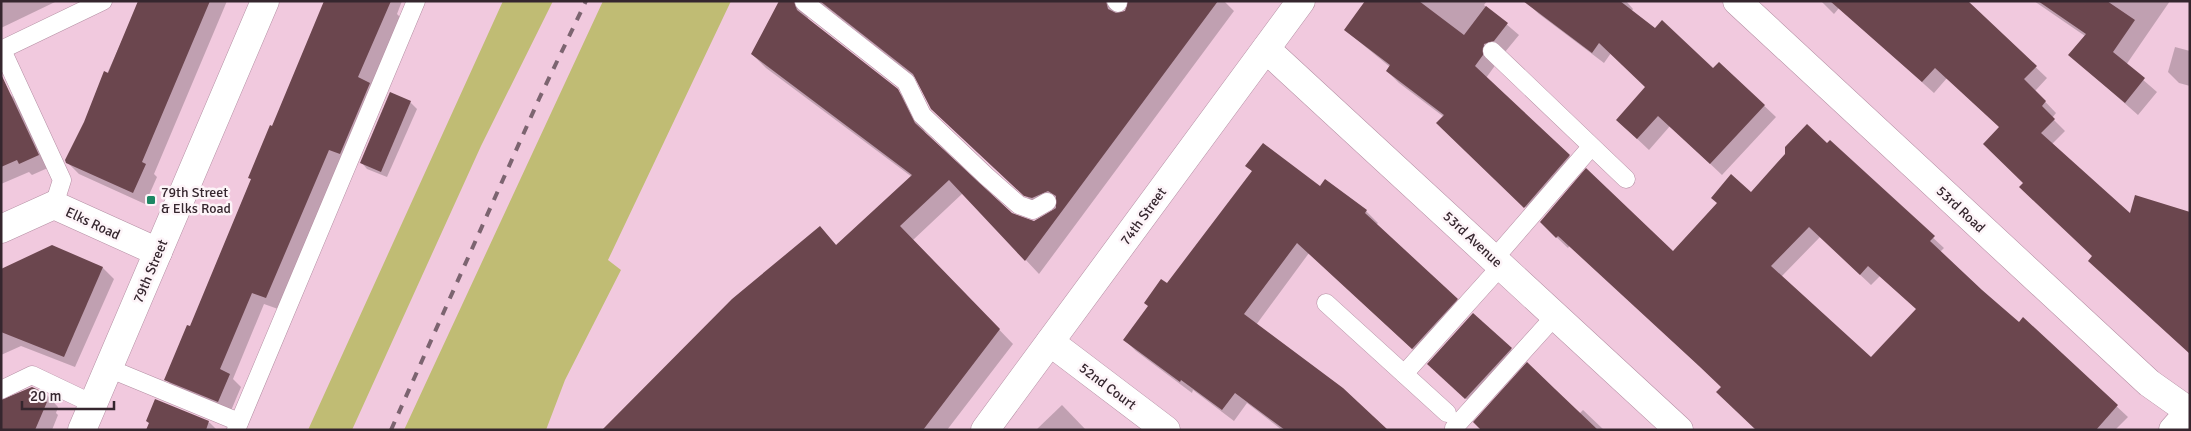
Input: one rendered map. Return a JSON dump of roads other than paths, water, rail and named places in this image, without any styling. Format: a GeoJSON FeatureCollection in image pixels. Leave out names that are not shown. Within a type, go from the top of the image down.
{"type":"FeatureCollection","features":[{"type":"Feature","properties":{"kind":"street","name":"79th Street"},"geometry":{"type":"LineString","coordinates":[[82,430],[265,1]]}},
{"type":"Feature","properties":{"kind":"street","name":"74th Street"},"geometry":{"type":"LineString","coordinates":[[985,430],[1302,1]]}},
{"type":"Feature","properties":{"kind":"street","name":"53rd Road"},"geometry":{"type":"LineString","coordinates":[[1737,1],[2149,383],[2190,412]]}},
{"type":"Feature","properties":{"kind":"street","name":"53rd Avenue"},"geometry":{"type":"LineString","coordinates":[[1266,49],[1679,430]]}},
{"type":"Feature","properties":{"kind":"street","name":"Elks Road"},"geometry":{"type":"LineString","coordinates":[[1,229],[54,205],[158,252]]}},
{"type":"Feature","properties":{"kind":"street","name":"52nd Court"},"geometry":{"type":"LineString","coordinates":[[1050,342],[1166,430]]}},
{"type":"Feature","properties":{"kind":"street"},"geometry":{"type":"LineString","coordinates":[[2173,430],[2190,412]]}},
{"type":"Feature","properties":{"kind":"lane"},"geometry":{"type":"LineString","coordinates":[[54,205],[62,180],[1,50],[103,1]]}},
{"type":"Feature","properties":{"kind":"lane"},"geometry":{"type":"LineString","coordinates":[[108,368],[237,426],[416,1]]}},
{"type":"Feature","properties":{"kind":"lane"},"geometry":{"type":"LineString","coordinates":[[804,2],[906,82],[922,115],[986,176],[1019,204],[1033,210],[1046,202]]}},
{"type":"Feature","properties":{"kind":"lane"},"geometry":{"type":"LineString","coordinates":[[1492,51],[1626,179]]}},
{"type":"Feature","properties":{"kind":"lane"},"geometry":{"type":"LineString","coordinates":[[1404,374],[1498,263],[1591,147]]}},
{"type":"Feature","properties":{"kind":"lane"},"geometry":{"type":"LineString","coordinates":[[1326,303],[1446,413]]}},
{"type":"Feature","properties":{"kind":"lane"},"geometry":{"type":"LineString","coordinates":[[1456,430],[1454,428],[1555,316]]}},
{"type":"Feature","properties":{"kind":"lane"},"geometry":{"type":"LineString","coordinates":[[1,390],[32,375],[93,404]]}},
{"type":"Feature","properties":{"kind":"railway"},"geometry":{"type":"LineString","coordinates":[[391,430],[539,99],[586,1]]}},
{"type":"Feature","properties":{"kind":"place","name":"79th Street & Elks Road"},"geometry":{"type":"Point","coordinates":[151,200]}}]}
